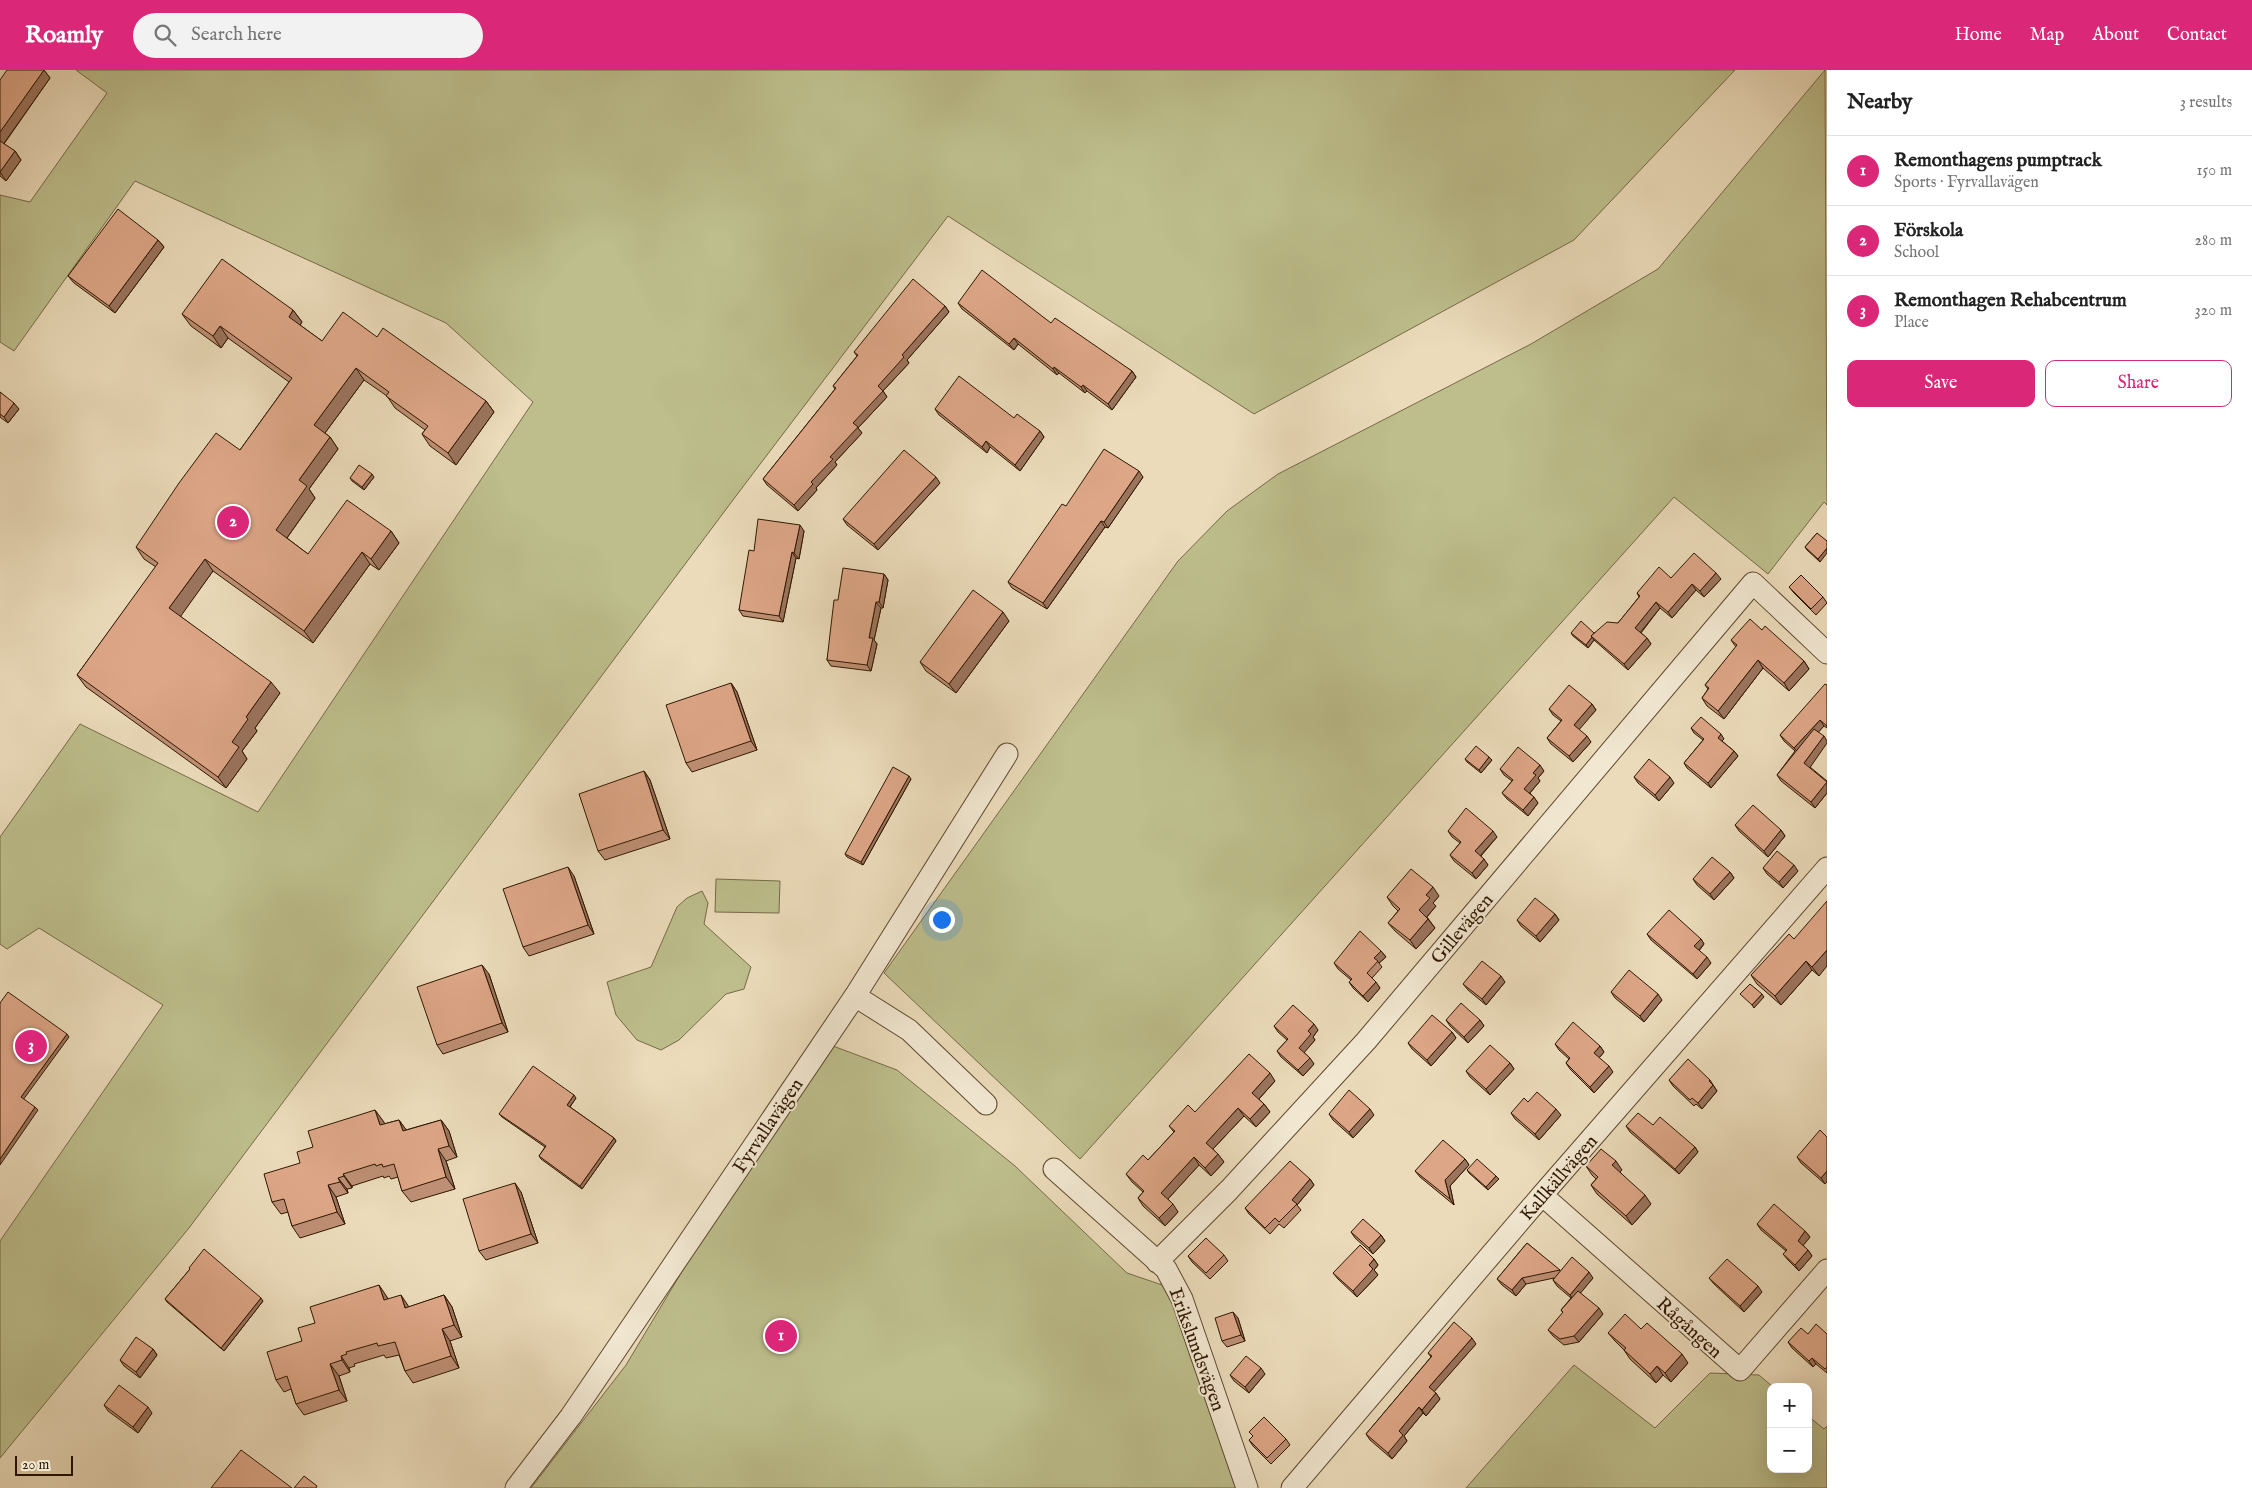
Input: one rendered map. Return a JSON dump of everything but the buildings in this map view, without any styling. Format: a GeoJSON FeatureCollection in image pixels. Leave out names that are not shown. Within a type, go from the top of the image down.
{"type":"FeatureCollection","features":[{"type":"Feature","properties":{"kind":"street","name":"Gillevägen"},"geometry":{"type":"LineString","coordinates":[[1157,1262],[1229,1190],[1366,1041],[1753,583],[1827,653]]}},
{"type":"Feature","properties":{"kind":"street","name":"Fyrvallavägen"},"geometry":{"type":"LineString","coordinates":[[516,1488],[600,1373],[855,996],[1007,754]]}},
{"type":"Feature","properties":{"kind":"street","name":"Kallkällvägen"},"geometry":{"type":"LineString","coordinates":[[1292,1488],[1542,1195],[1827,868]]}},
{"type":"Feature","properties":{"kind":"street"},"geometry":{"type":"LineString","coordinates":[[855,996],[910,1030],[986,1104]]}},
{"type":"Feature","properties":{"kind":"street","name":"Erikslundsvägen"},"geometry":{"type":"LineString","coordinates":[[1054,1169],[1166,1269],[1182,1299],[1247,1488]]}},
{"type":"Feature","properties":{"kind":"street","name":"Rågången"},"geometry":{"type":"LineString","coordinates":[[1542,1195],[1740,1370],[1827,1270]]}},
{"type":"Feature","properties":{"kind":"green space"},"geometry":{"type":"Polygon","coordinates":[[[76,70],[1735,70],[1574,240],[1254,414],[948,216],[736,496],[189,1228],[0,1458],[0,1241],[163,1005],[39,928],[7,949],[0,944],[0,837],[80,724],[258,812],[533,402],[446,323],[135,181],[14,351],[0,342],[0,195],[30,202],[107,93],[76,70]]]}},
{"type":"Feature","properties":{"kind":"green space"},"geometry":{"type":"Polygon","coordinates":[[[1825,70],[1827,505],[1824,502],[1768,574],[1674,497],[1080,1159],[884,973],[1178,561],[1227,511],[1278,474],[1531,344],[1658,269],[1825,70]]]}},
{"type":"Feature","properties":{"kind":"green space"},"geometry":{"type":"Polygon","coordinates":[[[716,879],[780,881],[779,913],[715,912],[716,879]]]}},
{"type":"Feature","properties":{"kind":"green space"},"geometry":{"type":"Polygon","coordinates":[[[702,891],[708,903],[704,924],[751,967],[744,989],[726,994],[679,1040],[661,1050],[637,1040],[616,1015],[607,982],[651,967],[677,907],[687,898],[702,891]]]}},
{"type":"Feature","properties":{"kind":"green space"},"geometry":{"type":"Polygon","coordinates":[[[833,1046],[897,1070],[1015,1166],[1127,1273],[1174,1289],[1236,1488],[531,1488],[626,1365],[717,1213],[833,1046]]]}},
{"type":"Feature","properties":{"kind":"green space"},"geometry":{"type":"Polygon","coordinates":[[[1574,1365],[1655,1428],[1710,1373],[1759,1375],[1768,1383],[1767,1473],[1812,1473],[1812,1419],[1824,1429],[1827,1426],[1827,1488],[1466,1488],[1574,1365]]]}},
{"type":"Feature","properties":{"kind":"place","name":"Förskola"},"geometry":{"type":"Point","coordinates":[233,522]}},
{"type":"Feature","properties":{"kind":"place","name":"Remonthagen Rehabcentrum"},"geometry":{"type":"Point","coordinates":[31,1046]}},
{"type":"Feature","properties":{"kind":"place","name":"Remonthagens pumptrack"},"geometry":{"type":"Point","coordinates":[781,1336]}}]}
